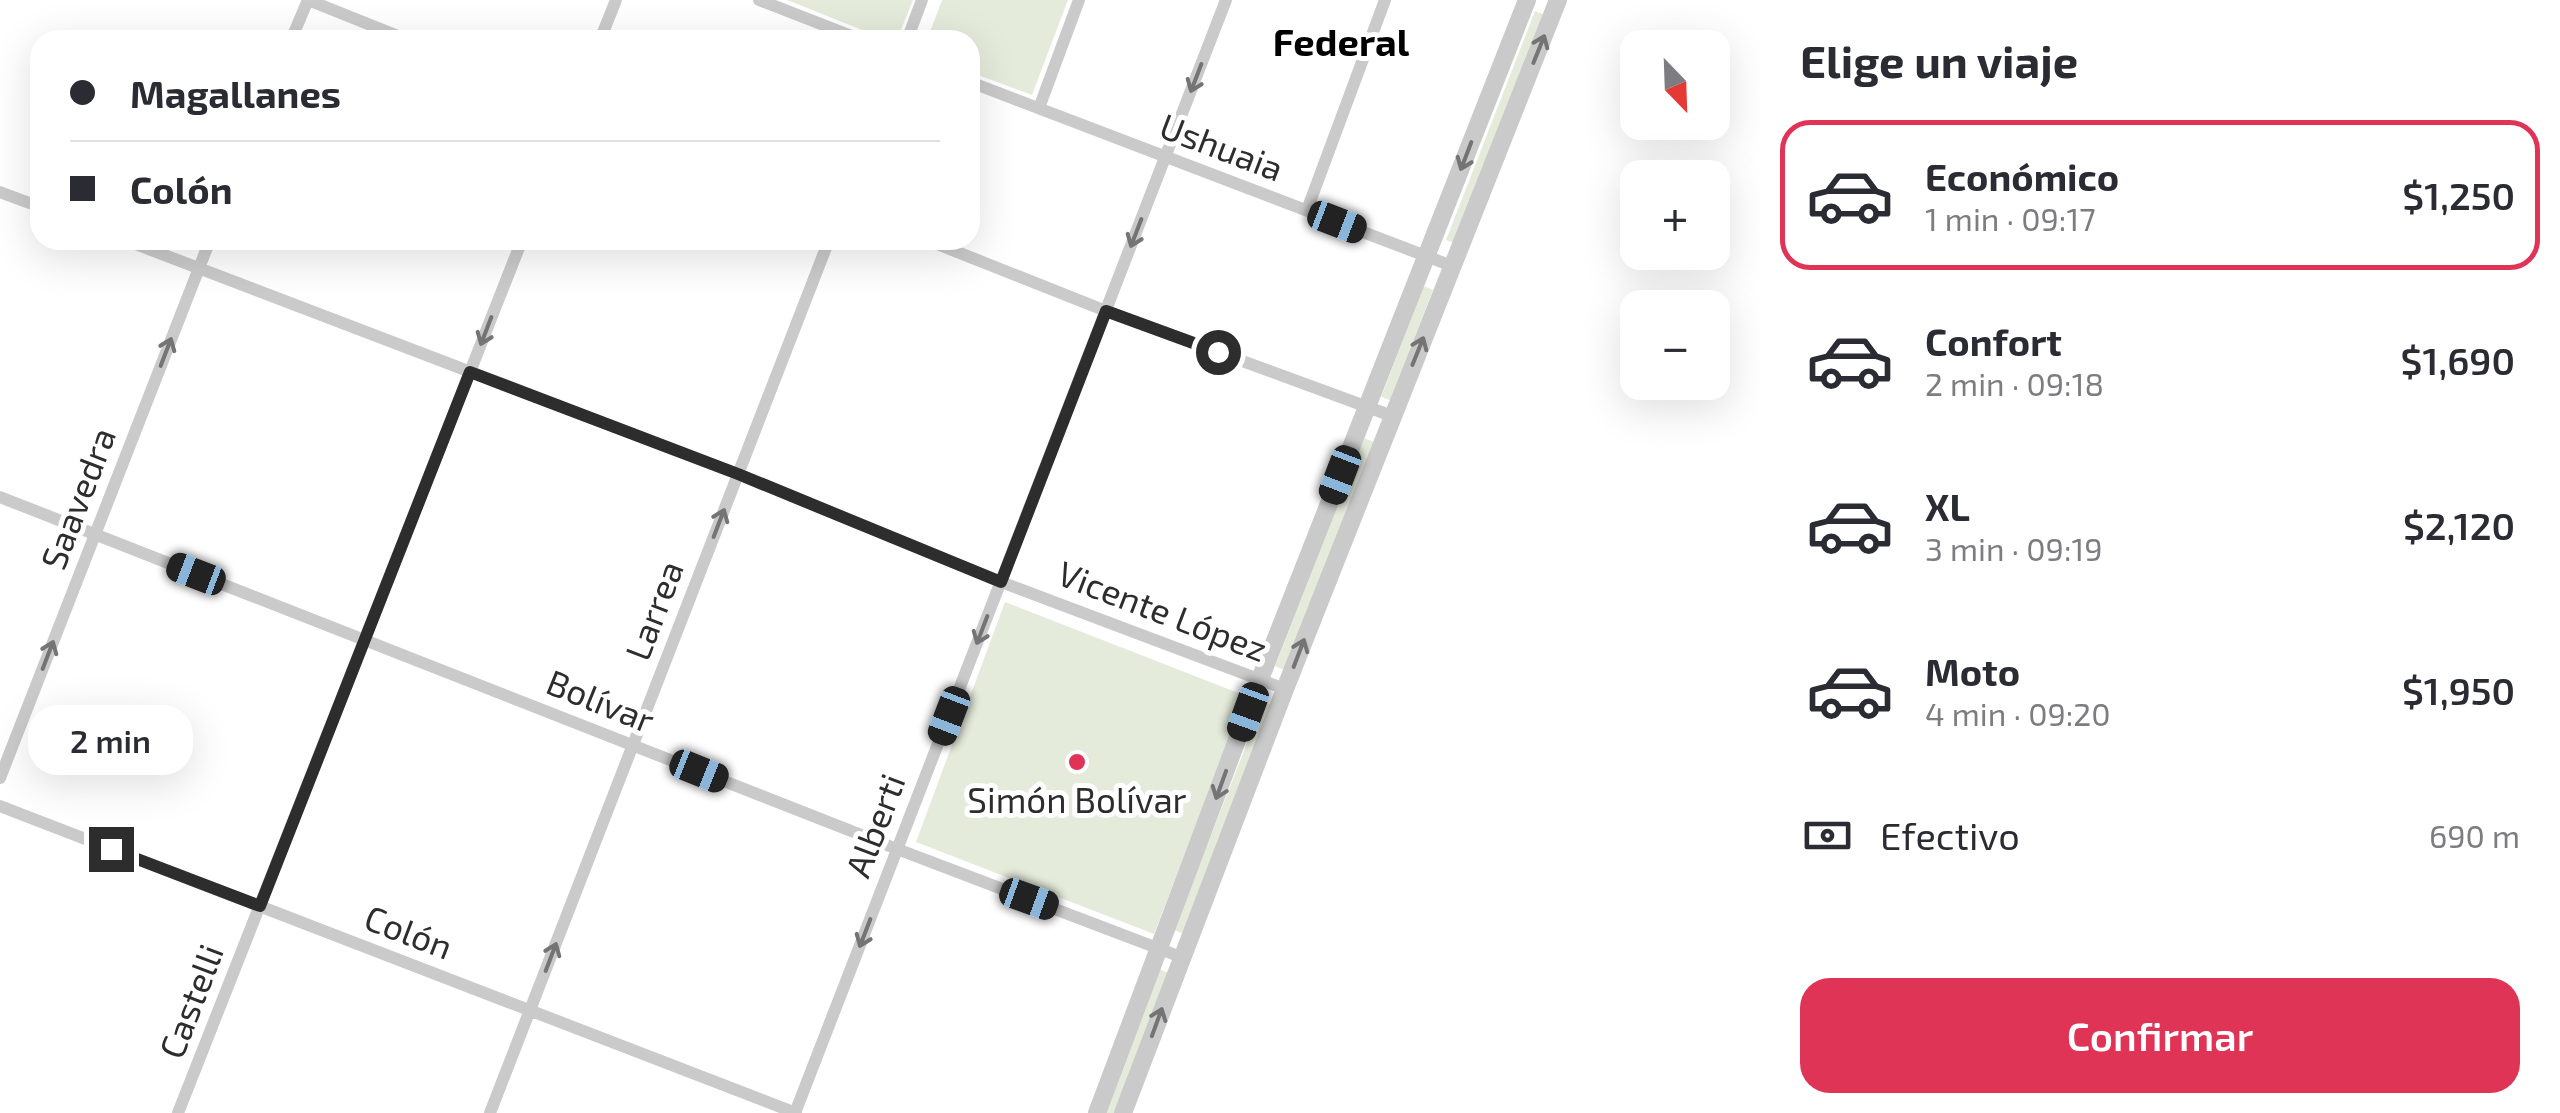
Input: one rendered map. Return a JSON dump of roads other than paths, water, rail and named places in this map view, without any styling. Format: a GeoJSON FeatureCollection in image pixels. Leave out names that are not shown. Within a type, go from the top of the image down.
{"type":"FeatureCollection","features":[{"type":"Feature","properties":{"kind":"street"},"geometry":{"type":"LineString","coordinates":[[296,30],[308,0],[383,30]]}},
{"type":"Feature","properties":{"kind":"street"},"geometry":{"type":"LineString","coordinates":[[604,30],[616,0]]}},
{"type":"Feature","properties":{"kind":"street"},"geometry":{"type":"LineString","coordinates":[[911,30],[922,0]]}},
{"type":"Feature","properties":{"kind":"street"},"geometry":{"type":"LineString","coordinates":[[1038,108],[1079,0]]}},
{"type":"Feature","properties":{"kind":"street","name":"Alberti"},"geometry":{"type":"LineString","coordinates":[[795,1113],[1226,0]]}},
{"type":"Feature","properties":{"kind":"street"},"geometry":{"type":"LineString","coordinates":[[1307,210],[1385,0]]}},
{"type":"Feature","properties":{"kind":"street"},"geometry":{"type":"LineString","coordinates":[[1097,1113],[1260,679],[1527,0]]}},
{"type":"Feature","properties":{"kind":"street"},"geometry":{"type":"LineString","coordinates":[[1123,1113],[1285,689],[1558,0]]}},
{"type":"Feature","properties":{"kind":"street"},"geometry":{"type":"LineString","coordinates":[[763,1],[837,30]]}},
{"type":"Feature","properties":{"kind":"street","name":"Ushuaia"},"geometry":{"type":"LineString","coordinates":[[980,86],[1452,266]]}},
{"type":"Feature","properties":{"kind":"street"},"geometry":{"type":"LineString","coordinates":[[0,192],[30,203]]}},
{"type":"Feature","properties":{"kind":"street","name":"Vicente López"},"geometry":{"type":"LineString","coordinates":[[150,250],[738,474],[1001,582],[1285,689]]}},
{"type":"Feature","properties":{"kind":"street","name":"Saavedra"},"geometry":{"type":"LineString","coordinates":[[0,778],[206,250]]}},
{"type":"Feature","properties":{"kind":"street","name":"Castelli"},"geometry":{"type":"LineString","coordinates":[[178,1113],[518,250]]}},
{"type":"Feature","properties":{"kind":"street","name":"Larrea"},"geometry":{"type":"LineString","coordinates":[[490,1113],[825,250]]}},
{"type":"Feature","properties":{"kind":"street"},"geometry":{"type":"LineString","coordinates":[[952,250],[1392,416]]}},
{"type":"Feature","properties":{"kind":"street","name":"Bolívar"},"geometry":{"type":"LineString","coordinates":[[0,497],[1181,957]]}},
{"type":"Feature","properties":{"kind":"street","name":"Colón"},"geometry":{"type":"LineString","coordinates":[[0,806],[795,1113]]}},
{"type":"Feature","properties":{"kind":"place","name":"Simón Bolívar"},"geometry":{"type":"Point","coordinates":[1077,762]}},
{"type":"Feature","properties":{"kind":"district","name":"Federal"},"geometry":{"type":"Point","coordinates":[1341,41]}}]}
